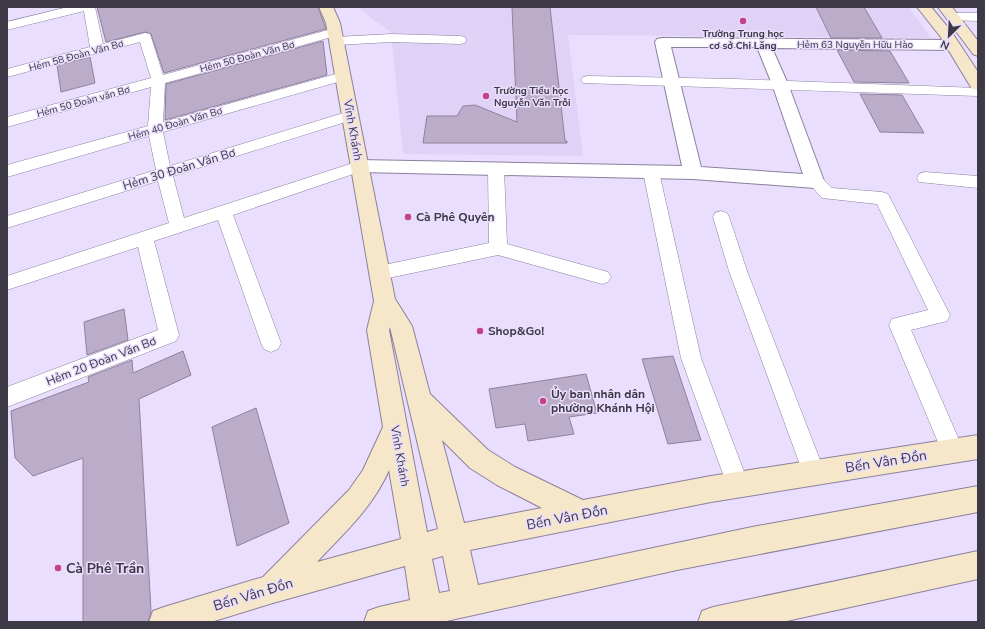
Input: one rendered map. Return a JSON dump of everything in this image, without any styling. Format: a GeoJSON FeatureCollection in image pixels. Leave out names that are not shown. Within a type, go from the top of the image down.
{"type":"FeatureCollection","features":[{"type":"Feature","properties":{"kind":"street","name":"Vĩnh Khánh"},"geometry":{"type":"LineString","coordinates":[[326,7],[333,23],[336,37],[378,273],[385,301],[401,326],[454,539],[467,602]]}},
{"type":"Feature","properties":{"kind":"street"},"geometry":{"type":"LineString","coordinates":[[924,7],[952,44],[978,85]]}},
{"type":"Feature","properties":{"kind":"street"},"geometry":{"type":"LineString","coordinates":[[948,12],[978,51]]}},
{"type":"Feature","properties":{"kind":"street","name":"Hẻm 63 Nguyễn Hữu Hào"},"geometry":{"type":"LineString","coordinates":[[672,80],[662,42],[952,44]]}},
{"type":"Feature","properties":{"kind":"street"},"geometry":{"type":"LineString","coordinates":[[359,166],[693,173],[815,182],[780,84],[763,43]]}},
{"type":"Feature","properties":{"kind":"street"},"geometry":{"type":"LineString","coordinates":[[672,80],[693,173]]}},
{"type":"Feature","properties":{"kind":"street","name":"Vĩnh Khánh"},"geometry":{"type":"LineString","coordinates":[[385,301],[378,330],[427,611]]}},
{"type":"Feature","properties":{"kind":"street"},"geometry":{"type":"LineString","coordinates":[[419,400],[479,459],[506,476],[582,514]]}},
{"type":"Feature","properties":{"kind":"street"},"geometry":{"type":"LineString","coordinates":[[273,588],[358,499],[372,479],[395,428]]}},
{"type":"Feature","properties":{"kind":"street","name":"Bến Vân Đồn"},"geometry":{"type":"LineString","coordinates":[[164,622],[273,588],[454,539],[738,485],[966,449]]}},
{"type":"Feature","properties":{"kind":"street"},"geometry":{"type":"LineString","coordinates":[[379,622],[540,584],[878,517],[978,499]]}},
{"type":"Feature","properties":{"kind":"street"},"geometry":{"type":"LineString","coordinates":[[713,622],[978,565]]}},
{"type":"Feature","properties":{"kind":"lane"},"geometry":{"type":"LineString","coordinates":[[7,26],[83,7]]}},
{"type":"Feature","properties":{"kind":"lane"},"geometry":{"type":"LineString","coordinates":[[89,7],[97,49]]}},
{"type":"Feature","properties":{"kind":"lane"},"geometry":{"type":"LineString","coordinates":[[948,12],[978,17]]}},
{"type":"Feature","properties":{"kind":"lane","name":"Hẻm 58 Đoàn Văn Bơ"},"geometry":{"type":"LineString","coordinates":[[7,73],[145,37],[158,80]]}},
{"type":"Feature","properties":{"kind":"lane","name":"Hẻm 50 Đoàn Văn Bơ"},"geometry":{"type":"LineString","coordinates":[[158,80],[336,37],[460,40]]}},
{"type":"Feature","properties":{"kind":"lane","name":"Hẻm 40 Đoàn Văn Bơ"},"geometry":{"type":"LineString","coordinates":[[7,171],[343,76]]}},
{"type":"Feature","properties":{"kind":"lane"},"geometry":{"type":"LineString","coordinates":[[158,80],[155,129],[164,173],[178,226]]}},
{"type":"Feature","properties":{"kind":"lane","name":"Hẻm 50 Đoàn văn Bơ"},"geometry":{"type":"LineString","coordinates":[[7,122],[158,80]]}},
{"type":"Feature","properties":{"kind":"lane"},"geometry":{"type":"LineString","coordinates":[[588,80],[672,80],[883,90],[978,92]]}},
{"type":"Feature","properties":{"kind":"lane","name":"Hẻm 30 Đoàn Văn Bơ"},"geometry":{"type":"LineString","coordinates":[[7,222],[350,116]]}},
{"type":"Feature","properties":{"kind":"lane"},"geometry":{"type":"LineString","coordinates":[[7,282],[145,238],[359,166]]}},
{"type":"Feature","properties":{"kind":"lane"},"geometry":{"type":"LineString","coordinates":[[496,169],[498,248]]}},
{"type":"Feature","properties":{"kind":"lane"},"geometry":{"type":"LineString","coordinates":[[651,172],[691,358],[738,485]]}},
{"type":"Feature","properties":{"kind":"lane"},"geometry":{"type":"LineString","coordinates":[[925,178],[978,182]]}},
{"type":"Feature","properties":{"kind":"lane"},"geometry":{"type":"LineString","coordinates":[[815,182],[828,194],[882,198],[940,315],[899,325],[966,449]]}},
{"type":"Feature","properties":{"kind":"lane"},"geometry":{"type":"LineString","coordinates":[[223,211],[271,343]]}},
{"type":"Feature","properties":{"kind":"lane"},"geometry":{"type":"LineString","coordinates":[[720,217],[738,271],[814,473]]}},
{"type":"Feature","properties":{"kind":"lane","name":"Hẻm 20 Đoàn Văn Bơ"},"geometry":{"type":"LineString","coordinates":[[7,397],[169,335],[145,238]]}},
{"type":"Feature","properties":{"kind":"lane"},"geometry":{"type":"LineString","coordinates":[[378,273],[498,248],[602,277]]}},
{"type":"Feature","properties":{"kind":"shaded area","name":"Trường Tiểu học Nguyễn Văn Trỗi"},"geometry":{"type":"Polygon","coordinates":[[[358,7],[909,7],[931,38],[568,35],[583,156],[403,154],[391,32],[358,7]]]}},
{"type":"Feature","properties":{"kind":"building"},"geometry":{"type":"Polygon","coordinates":[[[97,7],[318,7],[326,29],[164,73],[151,34],[145,32],[106,42],[97,7]]]}},
{"type":"Feature","properties":{"kind":"building"},"geometry":{"type":"Polygon","coordinates":[[[512,7],[550,7],[565,141],[567,141],[567,143],[423,143],[427,116],[457,116],[463,106],[475,105],[517,122],[512,7]]]}},
{"type":"Feature","properties":{"kind":"building"},"geometry":{"type":"Polygon","coordinates":[[[816,7],[864,7],[882,38],[831,38],[816,7]]]}},
{"type":"Feature","properties":{"kind":"building"},"geometry":{"type":"Polygon","coordinates":[[[323,41],[327,75],[165,120],[166,84],[323,41]]]}},
{"type":"Feature","properties":{"kind":"building"},"geometry":{"type":"Polygon","coordinates":[[[837,50],[890,51],[909,83],[854,82],[837,50]]]}},
{"type":"Feature","properties":{"kind":"building"},"geometry":{"type":"Polygon","coordinates":[[[90,57],[95,83],[61,92],[57,65],[90,57]]]}},
{"type":"Feature","properties":{"kind":"building"},"geometry":{"type":"Polygon","coordinates":[[[860,94],[902,95],[924,133],[880,132],[860,94]]]}},
{"type":"Feature","properties":{"kind":"building"},"geometry":{"type":"Polygon","coordinates":[[[124,309],[128,340],[87,355],[84,322],[124,309]]]}},
{"type":"Feature","properties":{"kind":"building"},"geometry":{"type":"Polygon","coordinates":[[[183,351],[191,375],[139,399],[151,611],[148,622],[83,622],[83,458],[33,476],[15,458],[11,411],[89,382],[88,377],[132,360],[133,373],[183,351]]]}},
{"type":"Feature","properties":{"kind":"building"},"geometry":{"type":"Polygon","coordinates":[[[673,356],[701,440],[668,444],[642,359],[673,356]]]}},
{"type":"Feature","properties":{"kind":"building","name":"Ủy ban nhân dân phường Khánh Hội"},"geometry":{"type":"Polygon","coordinates":[[[586,374],[597,413],[569,417],[574,434],[528,441],[525,424],[496,428],[489,389],[586,374]]]}},
{"type":"Feature","properties":{"kind":"building"},"geometry":{"type":"Polygon","coordinates":[[[256,408],[289,523],[237,546],[212,427],[256,408]]]}},
{"type":"Feature","properties":{"kind":"place","name":"Trường Trung học cơ sở Chi Lăng"},"geometry":{"type":"Point","coordinates":[743,21]}},
{"type":"Feature","properties":{"kind":"place","name":"Trường Tiểu học Nguyễn Văn Trỗi"},"geometry":{"type":"Point","coordinates":[486,96]}},
{"type":"Feature","properties":{"kind":"place","name":"Cà Phê Quyên"},"geometry":{"type":"Point","coordinates":[408,217]}},
{"type":"Feature","properties":{"kind":"place","name":"Shop&Go!"},"geometry":{"type":"Point","coordinates":[480,331]}},
{"type":"Feature","properties":{"kind":"place","name":"Ủy ban nhân dân phường Khánh Hội"},"geometry":{"type":"Point","coordinates":[543,401]}},
{"type":"Feature","properties":{"kind":"place","name":"Cà Phê Trần"},"geometry":{"type":"Point","coordinates":[58,568]}}]}
